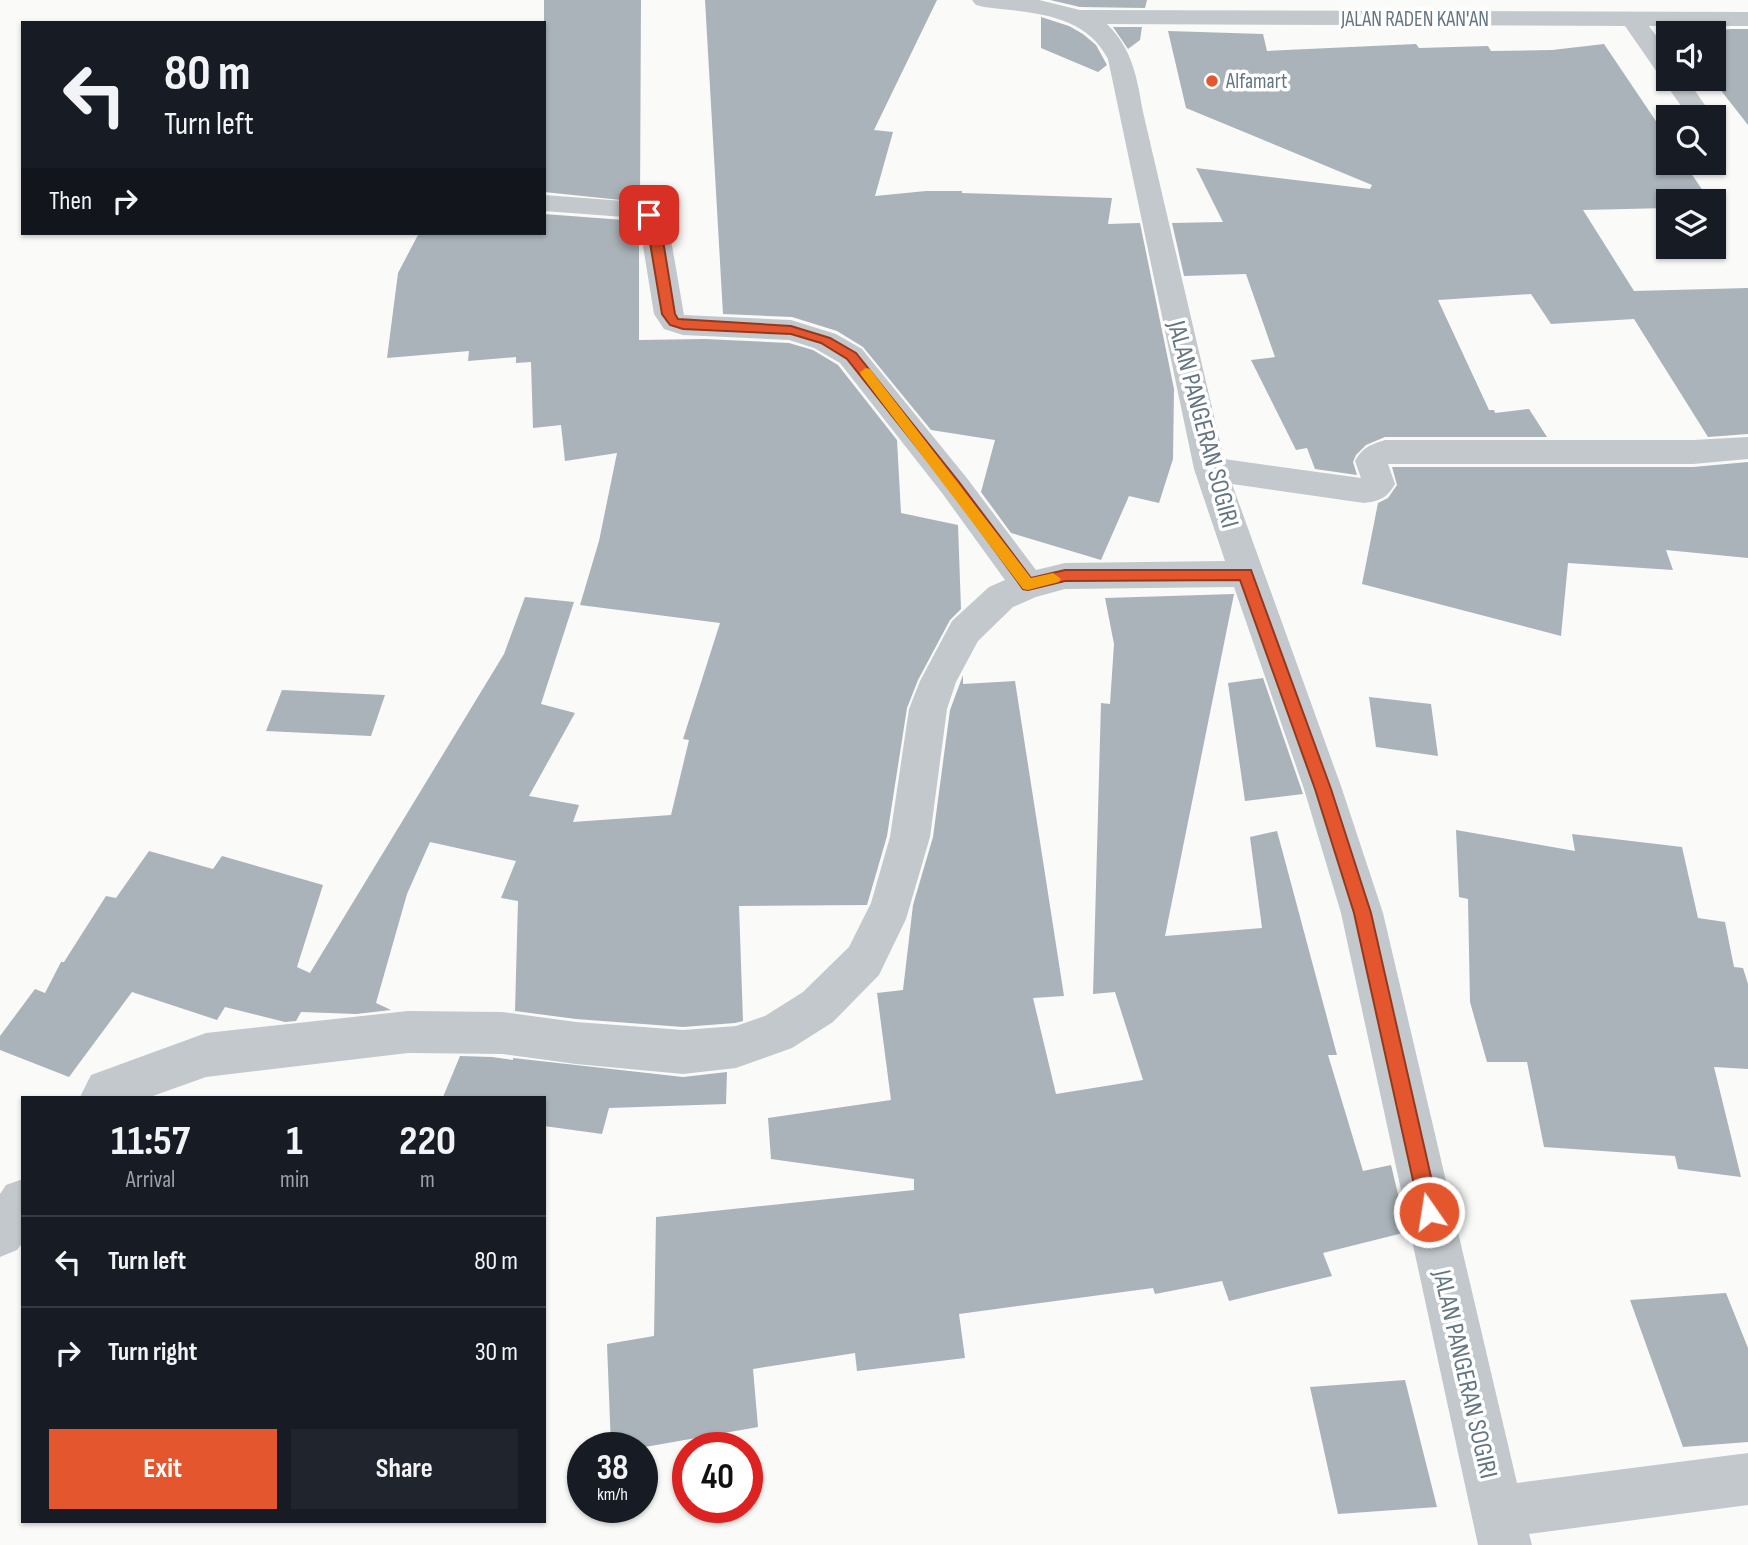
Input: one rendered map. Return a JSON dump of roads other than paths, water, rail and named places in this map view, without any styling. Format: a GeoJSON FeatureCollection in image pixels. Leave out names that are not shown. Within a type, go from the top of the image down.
{"type":"FeatureCollection","features":[{"type":"Feature","properties":{"kind":"street"},"geometry":{"type":"LineString","coordinates":[[984,0],[1082,17]]}},
{"type":"Feature","properties":{"kind":"street","name":"JALAN RADEN KAN'AN"},"geometry":{"type":"LineString","coordinates":[[1082,17],[1185,8],[1387,10],[1632,19],[1748,19]]}},
{"type":"Feature","properties":{"kind":"street","name":"JALAN PANGERAN SOGIRI"},"geometry":{"type":"LineString","coordinates":[[1082,17],[1105,34],[1120,58],[1210,469],[1323,789],[1362,913],[1501,1528]]}},
{"type":"Feature","properties":{"kind":"street"},"geometry":{"type":"LineString","coordinates":[[1632,19],[1656,53]]}},
{"type":"Feature","properties":{"kind":"street"},"geometry":{"type":"LineString","coordinates":[[546,202],[624,209],[649,215],[654,222],[668,314],[674,322],[693,326],[791,330],[825,341],[851,356],[954,485],[1028,585]]}},
{"type":"Feature","properties":{"kind":"street"},"geometry":{"type":"LineString","coordinates":[[1210,469],[1364,491],[1374,489],[1379,484],[1371,461],[1376,455],[1385,452],[1693,453],[1748,448]]}},
{"type":"Feature","properties":{"kind":"street"},"geometry":{"type":"LineString","coordinates":[[103,1096],[107,1091],[206,1055],[408,1032],[502,1033],[576,1043],[683,1052],[736,1046],[777,1033],[818,1007],[864,961],[891,905],[910,837],[928,709],[937,681],[965,631],[1001,597],[1028,585],[1065,576],[1245,574]]}},
{"type":"Feature","properties":{"kind":"street"},"geometry":{"type":"LineString","coordinates":[[0,1233],[21,1205]]}},
{"type":"Feature","properties":{"kind":"street"},"geometry":{"type":"LineString","coordinates":[[1501,1528],[1748,1479]]}},
{"type":"Feature","properties":{"kind":"place","name":"Alfamart"},"geometry":{"type":"Point","coordinates":[1212,81]}}]}
